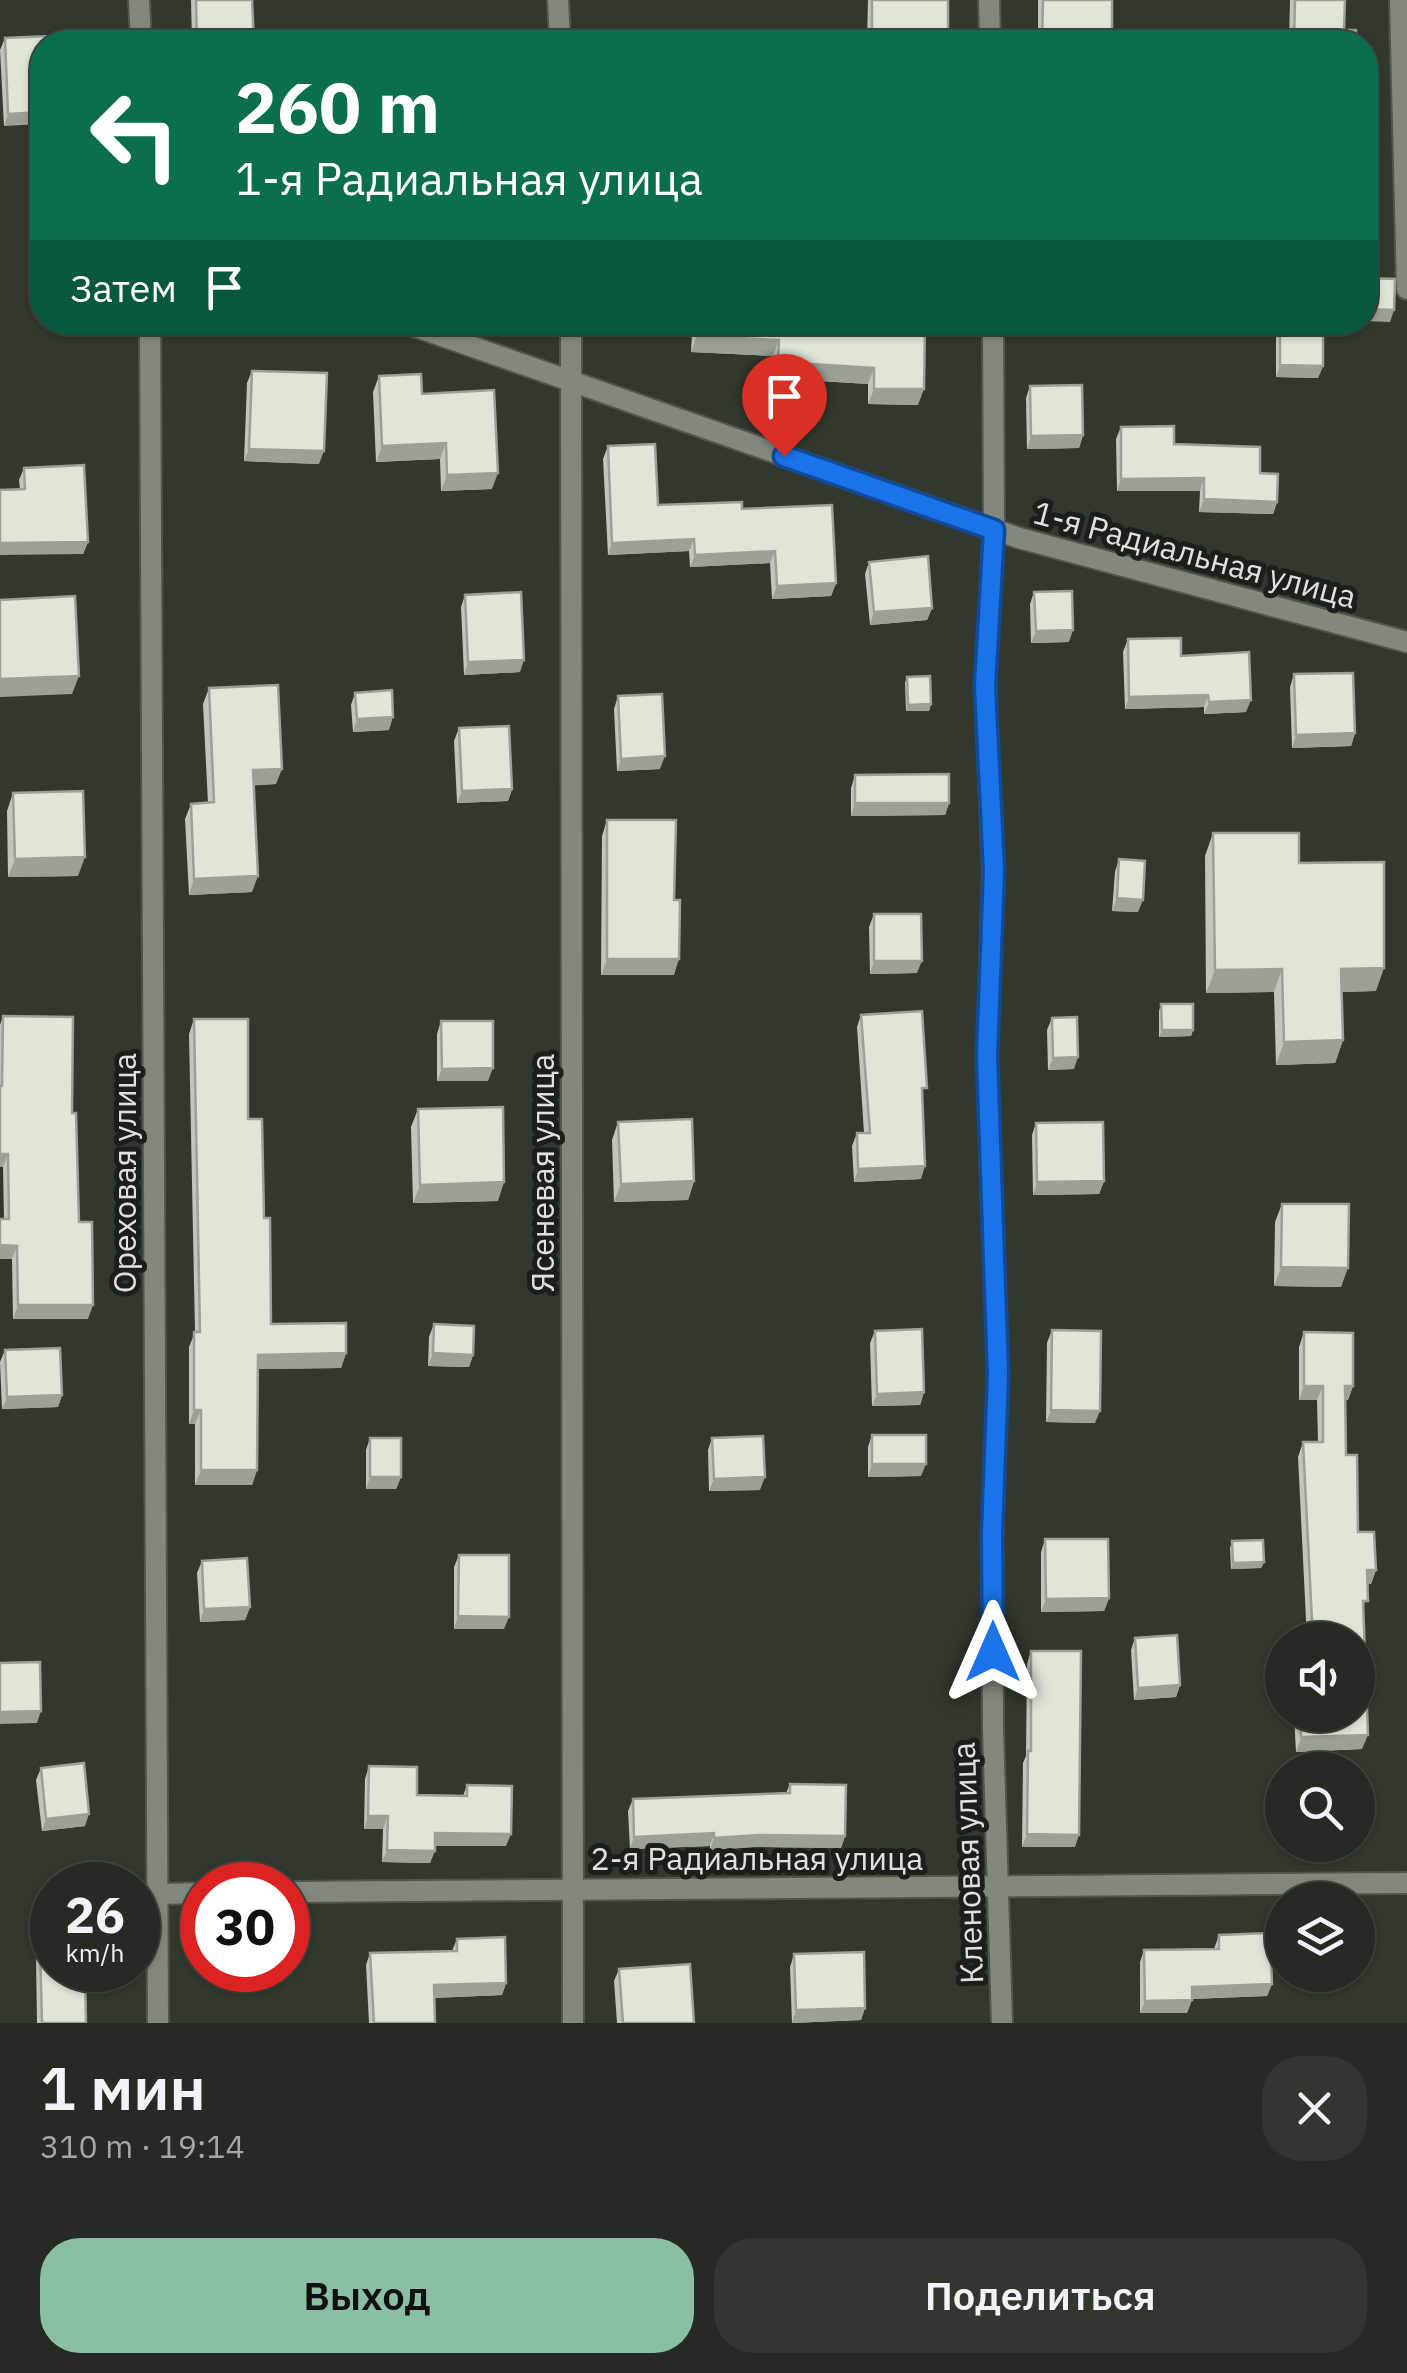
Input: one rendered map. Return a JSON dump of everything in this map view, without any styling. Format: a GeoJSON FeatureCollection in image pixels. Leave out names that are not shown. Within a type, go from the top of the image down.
{"type":"FeatureCollection","features":[{"type":"Feature","properties":{"kind":"street"},"geometry":{"type":"LineString","coordinates":[[139,0],[140,30]]}},
{"type":"Feature","properties":{"kind":"street"},"geometry":{"type":"LineString","coordinates":[[558,0],[559,30]]}},
{"type":"Feature","properties":{"kind":"street"},"geometry":{"type":"LineString","coordinates":[[989,0],[990,30]]}},
{"type":"Feature","properties":{"kind":"street"},"geometry":{"type":"LineString","coordinates":[[1400,0],[1407,288]]}},
{"type":"Feature","properties":{"kind":"street","name":"Ореховая улица"},"geometry":{"type":"LineString","coordinates":[[150,335],[157,1862]]}},
{"type":"Feature","properties":{"kind":"street","name":"1-я Радиальная улица"},"geometry":{"type":"LineString","coordinates":[[439,335],[994,530],[1407,642]]}},
{"type":"Feature","properties":{"kind":"street","name":"Ясеневая улица"},"geometry":{"type":"LineString","coordinates":[[571,335],[573,2023]]}},
{"type":"Feature","properties":{"kind":"street","name":"Кленовая улица"},"geometry":{"type":"LineString","coordinates":[[992,335],[994,530],[985,686],[994,871],[987,1056],[998,1374],[992,1554],[993,1729],[1002,2023]]}},
{"type":"Feature","properties":{"kind":"street","name":"2-я Радиальная улица"},"geometry":{"type":"LineString","coordinates":[[310,1892],[1407,1883]]}},
{"type":"Feature","properties":{"kind":"street","name":"Ореховая улица"},"geometry":{"type":"LineString","coordinates":[[158,1992],[158,2023]]}},
{"type":"Feature","properties":{"kind":"building"},"geometry":{"type":"Polygon","coordinates":[[[196,0],[252,0],[253,30],[197,30],[196,0]]]}},
{"type":"Feature","properties":{"kind":"building"},"geometry":{"type":"Polygon","coordinates":[[[872,0],[948,0],[948,30],[872,30],[872,0]]]}},
{"type":"Feature","properties":{"kind":"building"},"geometry":{"type":"Polygon","coordinates":[[[1043,0],[1112,0],[1112,30],[1042,30],[1043,0]]]}},
{"type":"Feature","properties":{"kind":"building"},"geometry":{"type":"Polygon","coordinates":[[[1295,0],[1345,0],[1344,30],[1294,30],[1295,0]]]}},
{"type":"Feature","properties":{"kind":"building"},"geometry":{"type":"Polygon","coordinates":[[[30,37],[30,113],[8,114],[5,38],[30,37]]]}},
{"type":"Feature","properties":{"kind":"building"},"geometry":{"type":"Polygon","coordinates":[[[1378,278],[1395,279],[1394,310],[1378,309],[1378,278]]]}},
{"type":"Feature","properties":{"kind":"building"},"geometry":{"type":"Polygon","coordinates":[[[925,335],[924,389],[874,389],[874,368],[778,362],[779,340],[697,336],[925,335]]]}},
{"type":"Feature","properties":{"kind":"building"},"geometry":{"type":"Polygon","coordinates":[[[1280,335],[1323,335],[1323,366],[1280,365],[1280,335]]]}},
{"type":"Feature","properties":{"kind":"building"},"geometry":{"type":"Polygon","coordinates":[[[252,371],[327,373],[324,451],[249,449],[252,371]]]}},
{"type":"Feature","properties":{"kind":"building"},"geometry":{"type":"Polygon","coordinates":[[[421,374],[422,394],[494,390],[498,473],[447,475],[446,443],[382,446],[379,376],[421,374]]]}},
{"type":"Feature","properties":{"kind":"building"},"geometry":{"type":"Polygon","coordinates":[[[1082,385],[1083,435],[1031,436],[1030,386],[1082,385]]]}},
{"type":"Feature","properties":{"kind":"building"},"geometry":{"type":"Polygon","coordinates":[[[1174,426],[1174,444],[1260,447],[1260,473],[1278,474],[1277,502],[1204,499],[1204,478],[1121,479],[1121,427],[1174,426]]]}},
{"type":"Feature","properties":{"kind":"building"},"geometry":{"type":"Polygon","coordinates":[[[655,444],[658,505],[742,502],[742,509],[832,505],[836,583],[777,586],[775,551],[695,555],[694,539],[612,543],[608,446],[655,444]]]}},
{"type":"Feature","properties":{"kind":"building"},"geometry":{"type":"Polygon","coordinates":[[[84,465],[88,542],[0,543],[0,490],[25,489],[24,468],[84,465]]]}},
{"type":"Feature","properties":{"kind":"building"},"geometry":{"type":"Polygon","coordinates":[[[928,556],[932,608],[874,612],[869,562],[928,556]]]}},
{"type":"Feature","properties":{"kind":"building"},"geometry":{"type":"Polygon","coordinates":[[[1072,591],[1073,630],[1036,631],[1034,592],[1072,591]]]}},
{"type":"Feature","properties":{"kind":"building"},"geometry":{"type":"Polygon","coordinates":[[[521,592],[524,660],[468,662],[465,595],[521,592]]]}},
{"type":"Feature","properties":{"kind":"building"},"geometry":{"type":"Polygon","coordinates":[[[75,596],[79,676],[0,679],[0,600],[75,596]]]}},
{"type":"Feature","properties":{"kind":"building"},"geometry":{"type":"Polygon","coordinates":[[[1181,638],[1181,656],[1249,652],[1251,700],[1209,702],[1208,695],[1129,697],[1128,639],[1181,638]]]}},
{"type":"Feature","properties":{"kind":"building"},"geometry":{"type":"Polygon","coordinates":[[[1353,673],[1355,733],[1296,735],[1294,674],[1353,673]]]}},
{"type":"Feature","properties":{"kind":"building"},"geometry":{"type":"Polygon","coordinates":[[[930,676],[931,704],[908,705],[907,677],[930,676]]]}},
{"type":"Feature","properties":{"kind":"building"},"geometry":{"type":"Polygon","coordinates":[[[278,685],[282,769],[253,770],[258,876],[194,879],[191,804],[214,802],[209,688],[278,685]]]}},
{"type":"Feature","properties":{"kind":"building"},"geometry":{"type":"Polygon","coordinates":[[[392,690],[393,717],[357,719],[355,693],[392,690]]]}},
{"type":"Feature","properties":{"kind":"building"},"geometry":{"type":"Polygon","coordinates":[[[662,694],[665,756],[621,759],[618,696],[662,694]]]}},
{"type":"Feature","properties":{"kind":"building"},"geometry":{"type":"Polygon","coordinates":[[[509,726],[512,789],[462,791],[459,728],[509,726]]]}},
{"type":"Feature","properties":{"kind":"building"},"geometry":{"type":"Polygon","coordinates":[[[949,774],[949,803],[855,803],[855,775],[949,774]]]}},
{"type":"Feature","properties":{"kind":"building"},"geometry":{"type":"Polygon","coordinates":[[[83,791],[85,857],[15,859],[13,793],[83,791]]]}},
{"type":"Feature","properties":{"kind":"building"},"geometry":{"type":"Polygon","coordinates":[[[607,820],[676,820],[674,900],[680,900],[679,959],[607,959],[607,820]]]}},
{"type":"Feature","properties":{"kind":"building"},"geometry":{"type":"Polygon","coordinates":[[[1213,833],[1299,833],[1299,863],[1384,862],[1384,968],[1341,969],[1343,1040],[1284,1042],[1282,969],[1215,970],[1213,833]]]}},
{"type":"Feature","properties":{"kind":"building"},"geometry":{"type":"Polygon","coordinates":[[[1119,859],[1145,861],[1143,900],[1117,898],[1119,859]]]}},
{"type":"Feature","properties":{"kind":"building"},"geometry":{"type":"Polygon","coordinates":[[[874,914],[921,914],[922,961],[874,961],[874,914]]]}},
{"type":"Feature","properties":{"kind":"building"},"geometry":{"type":"Polygon","coordinates":[[[1161,1004],[1193,1004],[1193,1030],[1162,1030],[1161,1004]]]}},
{"type":"Feature","properties":{"kind":"building"},"geometry":{"type":"Polygon","coordinates":[[[922,1011],[927,1088],[922,1088],[925,1166],[858,1169],[857,1133],[870,1133],[861,1015],[922,1011]]]}},
{"type":"Feature","properties":{"kind":"building"},"geometry":{"type":"Polygon","coordinates":[[[3,1016],[73,1017],[72,1113],[76,1113],[79,1222],[92,1222],[93,1305],[18,1305],[17,1246],[0,1245],[0,1219],[9,1219],[8,1154],[0,1154],[3,1016]]]}},
{"type":"Feature","properties":{"kind":"building"},"geometry":{"type":"Polygon","coordinates":[[[1077,1017],[1078,1057],[1053,1058],[1052,1018],[1077,1017]]]}},
{"type":"Feature","properties":{"kind":"building"},"geometry":{"type":"Polygon","coordinates":[[[194,1019],[248,1019],[248,1119],[262,1119],[264,1218],[270,1218],[271,1324],[346,1323],[346,1353],[258,1355],[257,1470],[201,1470],[201,1410],[194,1410],[194,1332],[200,1332],[194,1019]]]}},
{"type":"Feature","properties":{"kind":"building"},"geometry":{"type":"Polygon","coordinates":[[[441,1021],[493,1021],[493,1068],[442,1069],[441,1021]]]}},
{"type":"Feature","properties":{"kind":"building"},"geometry":{"type":"Polygon","coordinates":[[[503,1107],[504,1182],[420,1185],[418,1109],[503,1107]]]}},
{"type":"Feature","properties":{"kind":"building"},"geometry":{"type":"Polygon","coordinates":[[[692,1119],[694,1181],[621,1184],[618,1122],[692,1119]]]}},
{"type":"Feature","properties":{"kind":"building"},"geometry":{"type":"Polygon","coordinates":[[[1103,1122],[1104,1181],[1037,1182],[1036,1123],[1103,1122]]]}},
{"type":"Feature","properties":{"kind":"building"},"geometry":{"type":"Polygon","coordinates":[[[1282,1204],[1349,1204],[1348,1268],[1281,1267],[1282,1204]]]}},
{"type":"Feature","properties":{"kind":"building"},"geometry":{"type":"Polygon","coordinates":[[[434,1324],[474,1326],[473,1355],[433,1353],[434,1324]]]}},
{"type":"Feature","properties":{"kind":"building"},"geometry":{"type":"Polygon","coordinates":[[[922,1329],[924,1392],[877,1394],[875,1331],[922,1329]]]}},
{"type":"Feature","properties":{"kind":"building"},"geometry":{"type":"Polygon","coordinates":[[[1052,1330],[1101,1331],[1100,1411],[1051,1410],[1052,1330]]]}},
{"type":"Feature","properties":{"kind":"building"},"geometry":{"type":"Polygon","coordinates":[[[1304,1332],[1353,1333],[1353,1386],[1345,1386],[1346,1455],[1357,1455],[1358,1532],[1374,1532],[1376,1570],[1367,1570],[1364,1622],[1312,1622],[1303,1442],[1323,1442],[1323,1386],[1304,1386],[1304,1332]]]}},
{"type":"Feature","properties":{"kind":"building"},"geometry":{"type":"Polygon","coordinates":[[[60,1348],[62,1395],[7,1397],[5,1350],[60,1348]]]}},
{"type":"Feature","properties":{"kind":"building"},"geometry":{"type":"Polygon","coordinates":[[[872,1435],[926,1435],[926,1464],[872,1464],[872,1435]]]}},
{"type":"Feature","properties":{"kind":"building"},"geometry":{"type":"Polygon","coordinates":[[[763,1436],[765,1477],[714,1479],[712,1438],[763,1436]]]}},
{"type":"Feature","properties":{"kind":"building"},"geometry":{"type":"Polygon","coordinates":[[[370,1438],[401,1438],[401,1477],[370,1477],[370,1438]]]}},
{"type":"Feature","properties":{"kind":"building"},"geometry":{"type":"Polygon","coordinates":[[[1045,1539],[1108,1539],[1109,1598],[1046,1599],[1045,1539]]]}},
{"type":"Feature","properties":{"kind":"building"},"geometry":{"type":"Polygon","coordinates":[[[1263,1540],[1264,1562],[1233,1563],[1232,1541],[1263,1540]]]}},
{"type":"Feature","properties":{"kind":"building"},"geometry":{"type":"Polygon","coordinates":[[[459,1555],[509,1555],[509,1617],[458,1616],[459,1555]]]}},
{"type":"Feature","properties":{"kind":"building"},"geometry":{"type":"Polygon","coordinates":[[[247,1558],[250,1607],[204,1609],[202,1561],[247,1558]]]}},
{"type":"Feature","properties":{"kind":"building"},"geometry":{"type":"Polygon","coordinates":[[[1177,1635],[1180,1685],[1138,1688],[1135,1638],[1177,1635]]]}},
{"type":"Feature","properties":{"kind":"building"},"geometry":{"type":"Polygon","coordinates":[[[1031,1651],[1081,1651],[1079,1835],[1027,1834],[1031,1651]]]}},
{"type":"Feature","properties":{"kind":"building"},"geometry":{"type":"Polygon","coordinates":[[[40,1662],[41,1711],[0,1712],[0,1663],[40,1662]]]}},
{"type":"Feature","properties":{"kind":"building"},"geometry":{"type":"Polygon","coordinates":[[[1301,1732],[1368,1732],[1368,1735],[1301,1737],[1301,1732]]]}},
{"type":"Feature","properties":{"kind":"building"},"geometry":{"type":"Polygon","coordinates":[[[84,1763],[89,1814],[46,1819],[41,1768],[84,1763]]]}},
{"type":"Feature","properties":{"kind":"building"},"geometry":{"type":"Polygon","coordinates":[[[369,1766],[417,1767],[417,1795],[467,1796],[467,1785],[512,1786],[511,1834],[435,1833],[435,1851],[387,1850],[388,1816],[368,1816],[369,1766]]]}},
{"type":"Feature","properties":{"kind":"building"},"geometry":{"type":"Polygon","coordinates":[[[790,1784],[846,1785],[845,1836],[714,1838],[714,1833],[634,1837],[633,1799],[790,1793],[790,1784]]]}},
{"type":"Feature","properties":{"kind":"building"},"geometry":{"type":"Polygon","coordinates":[[[1265,1933],[1265,1984],[1192,1987],[1192,2000],[1145,2001],[1144,1950],[1219,1949],[1219,1935],[1265,1933]]]}},
{"type":"Feature","properties":{"kind":"building"},"geometry":{"type":"Polygon","coordinates":[[[505,1937],[506,1983],[434,1985],[435,2023],[374,2023],[370,1953],[457,1951],[457,1939],[505,1937]]]}},
{"type":"Feature","properties":{"kind":"building"},"geometry":{"type":"Polygon","coordinates":[[[864,1952],[865,2008],[796,2010],[794,1954],[864,1952]]]}},
{"type":"Feature","properties":{"kind":"building"},"geometry":{"type":"Polygon","coordinates":[[[690,1964],[694,2023],[623,2023],[619,1969],[690,1964]]]}},
{"type":"Feature","properties":{"kind":"building"},"geometry":{"type":"Polygon","coordinates":[[[41,1992],[85,1992],[86,2023],[42,2023],[41,1992]]]}},
{"type":"Feature","properties":{"kind":"route"},"geometry":{"type":"LineString","coordinates":[[784,456],[994,530],[985,686],[994,871],[987,1056],[998,1374],[992,1534],[993,1652]]}}]}
